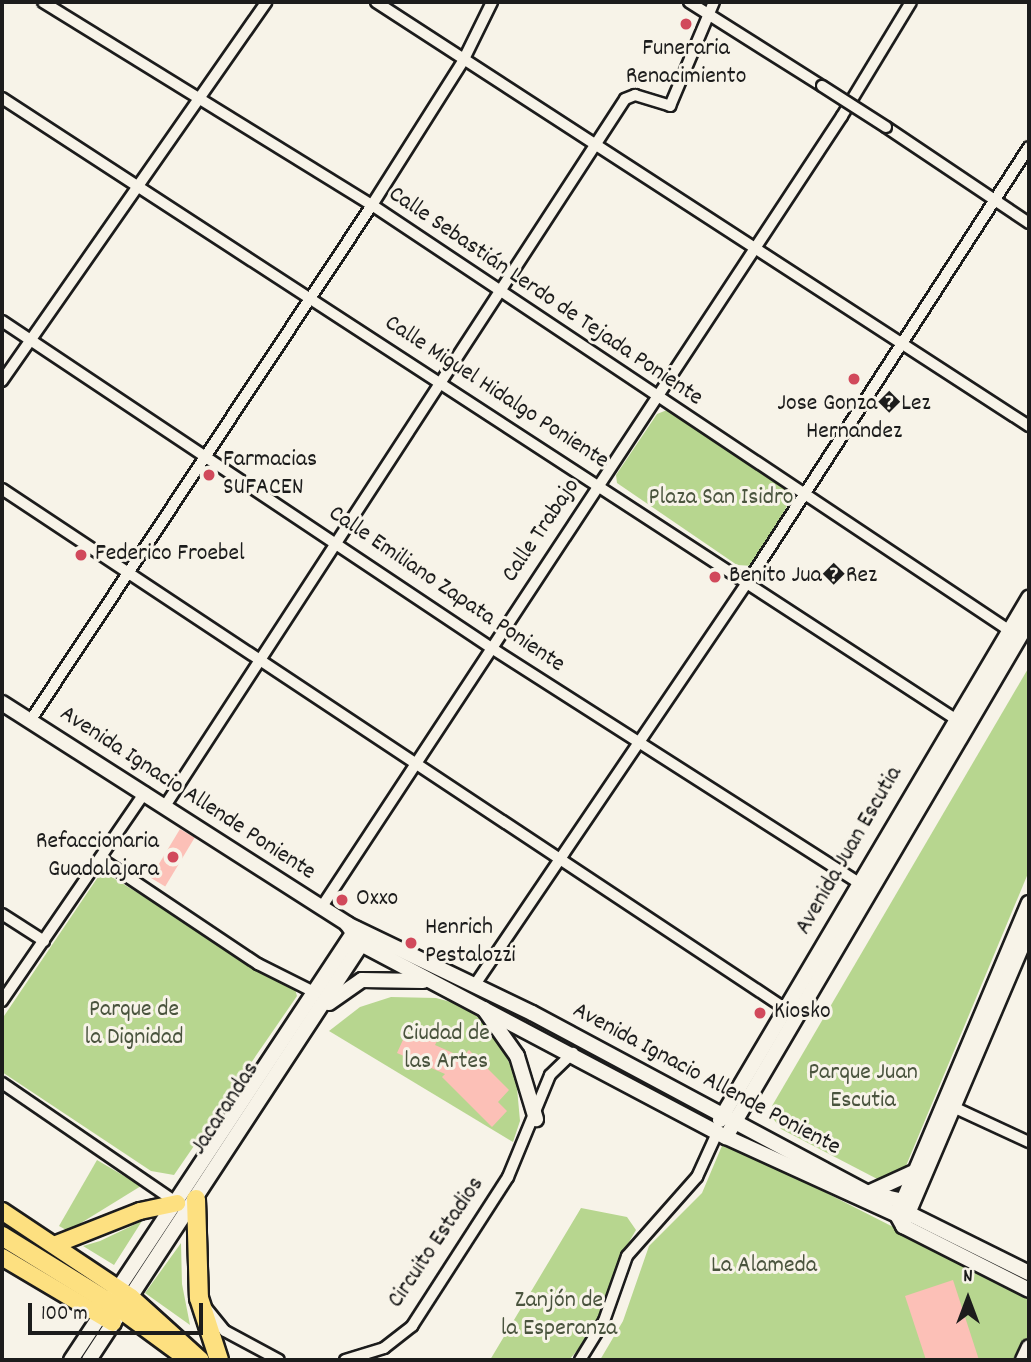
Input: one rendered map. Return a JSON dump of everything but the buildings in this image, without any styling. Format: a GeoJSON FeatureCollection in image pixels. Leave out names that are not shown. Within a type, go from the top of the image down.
{"type":"FeatureCollection","features":[{"type":"Feature","properties":{"kind":"highway"},"geometry":{"type":"LineString","coordinates":[[196,1199],[199,1298],[219,1360]]}},
{"type":"Feature","properties":{"kind":"highway"},"geometry":{"type":"LineString","coordinates":[[2,1236],[116,1306],[190,1360]]}},
{"type":"Feature","properties":{"kind":"main road","name":"Avenida Juan Escutia"},"geometry":{"type":"LineString","coordinates":[[722,1134],[721,1113],[790,1011],[1014,633],[1029,598]]}},
{"type":"Feature","properties":{"kind":"main road","name":"Avenida Juan Escutia"},"geometry":{"type":"LineString","coordinates":[[1014,633],[1029,621]]}},
{"type":"Feature","properties":{"kind":"main road","name":"Avenida Ignacio Allende Poniente"},"geometry":{"type":"LineString","coordinates":[[2,703],[145,792],[358,933],[449,988],[722,1134],[1029,1273]]}},
{"type":"Feature","properties":{"kind":"main road"},"geometry":{"type":"LineString","coordinates":[[1020,954],[1029,903]]}},
{"type":"Feature","properties":{"kind":"main road"},"geometry":{"type":"LineString","coordinates":[[902,1214],[1029,930]]}},
{"type":"Feature","properties":{"kind":"main road","name":"Avenida Ignacio Allende Poniente"},"geometry":{"type":"LineString","coordinates":[[358,933],[474,986],[755,1131],[868,1192],[1029,1290]]}},
{"type":"Feature","properties":{"kind":"main road","name":"Jacarandas"},"geometry":{"type":"LineString","coordinates":[[116,1306],[177,1203],[314,992],[358,933]]}},
{"type":"Feature","properties":{"kind":"main road","name":"Jacarandas"},"geometry":{"type":"LineString","coordinates":[[116,1306],[196,1199],[298,1038],[358,933]]}},
{"type":"Feature","properties":{"kind":"main road"},"geometry":{"type":"LineString","coordinates":[[298,1038],[341,990],[362,980],[410,978],[449,988]]}},
{"type":"Feature","properties":{"kind":"main road"},"geometry":{"type":"LineString","coordinates":[[481,1005],[517,1056],[536,1119]]}},
{"type":"Feature","properties":{"kind":"main road","name":"Avenida Juan Escutia"},"geometry":{"type":"LineString","coordinates":[[722,1134],[735,1122],[746,1103],[790,1011]]}},
{"type":"Feature","properties":{"kind":"main road"},"geometry":{"type":"LineString","coordinates":[[746,1103],[755,1131]]}},
{"type":"Feature","properties":{"kind":"main road"},"geometry":{"type":"LineString","coordinates":[[902,1214],[916,1171],[950,1105]]}},
{"type":"Feature","properties":{"kind":"main road"},"geometry":{"type":"LineString","coordinates":[[868,1192],[916,1171]]}},
{"type":"Feature","properties":{"kind":"main road"},"geometry":{"type":"LineString","coordinates":[[54,1245],[140,1211],[177,1203]]}},
{"type":"Feature","properties":{"kind":"main road"},"geometry":{"type":"LineString","coordinates":[[2,1211],[54,1245],[116,1306]]}},
{"type":"Feature","properties":{"kind":"main road"},"geometry":{"type":"LineString","coordinates":[[2,1257],[116,1306],[201,1360]]}},
{"type":"Feature","properties":{"kind":"main road"},"geometry":{"type":"LineString","coordinates":[[71,1360],[116,1306]]}},
{"type":"Feature","properties":{"kind":"main road"},"geometry":{"type":"LineString","coordinates":[[89,1360],[116,1306]]}},
{"type":"Feature","properties":{"kind":"main road"},"geometry":{"type":"LineString","coordinates":[[1023,1360],[1029,1347]]}},
{"type":"Feature","properties":{"kind":"street","name":"Calle Sebastián Lerdo de Tejada Poniente"},"geometry":{"type":"LineString","coordinates":[[43,2],[372,205],[801,496],[1014,633]]}},
{"type":"Feature","properties":{"kind":"street"},"geometry":{"type":"LineString","coordinates":[[2,381],[266,2]]}},
{"type":"Feature","properties":{"kind":"street"},"geometry":{"type":"LineString","coordinates":[[376,2],[753,250],[1029,426]]}},
{"type":"Feature","properties":{"kind":"street"},"geometry":{"type":"LineString","coordinates":[[30,721],[372,205],[463,61],[492,2]]}},
{"type":"Feature","properties":{"kind":"street"},"geometry":{"type":"LineString","coordinates":[[689,2],[886,127],[1029,223]]}},
{"type":"Feature","properties":{"kind":"street"},"geometry":{"type":"LineString","coordinates":[[165,806],[257,660],[338,543],[629,95],[670,106],[714,2]]}},
{"type":"Feature","properties":{"kind":"street","name":"Calle Trabajo"},"geometry":{"type":"LineString","coordinates":[[321,908],[753,250],[911,2]]}},
{"type":"Feature","properties":{"kind":"street","name":"Calle Miguel Hidalgo Poniente"},"geometry":{"type":"LineString","coordinates":[[2,98],[960,722]]}},
{"type":"Feature","properties":{"kind":"street"},"geometry":{"type":"LineString","coordinates":[[474,986],[747,583],[1029,148]]}},
{"type":"Feature","properties":{"kind":"street","name":"Calle Emiliano Zapata Poniente"},"geometry":{"type":"LineString","coordinates":[[2,321],[206,453],[490,647],[864,886]]}},
{"type":"Feature","properties":{"kind":"street"},"geometry":{"type":"LineString","coordinates":[[2,489],[790,1011]]}},
{"type":"Feature","properties":{"kind":"street"},"geometry":{"type":"LineString","coordinates":[[2,1002],[145,792]]}},
{"type":"Feature","properties":{"kind":"street"},"geometry":{"type":"LineString","coordinates":[[101,859],[258,964],[314,992]]}},
{"type":"Feature","properties":{"kind":"street"},"geometry":{"type":"LineString","coordinates":[[2,914],[44,941]]}},
{"type":"Feature","properties":{"kind":"street","name":"Circuito Estadios"},"geometry":{"type":"LineString","coordinates":[[345,1360],[384,1348],[412,1326],[508,1177],[536,1119],[550,1074],[573,1053]]}},
{"type":"Feature","properties":{"kind":"street"},"geometry":{"type":"LineString","coordinates":[[2,1083],[177,1203]]}},
{"type":"Feature","properties":{"kind":"street"},"geometry":{"type":"LineString","coordinates":[[950,1105],[1029,1142]]}},
{"type":"Feature","properties":{"kind":"street"},"geometry":{"type":"LineString","coordinates":[[580,1360],[604,1321],[627,1256],[697,1177],[722,1134]]}},
{"type":"Feature","properties":{"kind":"street"},"geometry":{"type":"LineString","coordinates":[[199,1298],[225,1331],[279,1360]]}},
{"type":"Feature","properties":{"kind":"green space","name":"Plaza San Isidro"},"geometry":{"type":"Polygon","coordinates":[[[667,410],[795,492],[753,566],[737,565],[617,483],[616,475],[657,414],[667,410]]]}},
{"type":"Feature","properties":{"kind":"green space","name":"Parque Juan Escutia"},"geometry":{"type":"Polygon","coordinates":[[[1029,667],[1029,871],[903,1173],[883,1182],[781,1129],[772,1117],[772,1106],[1029,667]]]}},
{"type":"Feature","properties":{"kind":"green space","name":"Parque de la Dignidad"},"geometry":{"type":"Polygon","coordinates":[[[102,871],[295,989],[297,996],[174,1175],[151,1171],[2,1072],[2,1019],[102,871]]]}},
{"type":"Feature","properties":{"kind":"green space","name":"Ciudad de las Artes"},"geometry":{"type":"Polygon","coordinates":[[[391,997],[436,998],[462,1005],[493,1029],[516,1077],[520,1121],[513,1142],[329,1031],[360,1007],[391,997]]]}},
{"type":"Feature","properties":{"kind":"green space","name":"La Alameda"},"geometry":{"type":"Polygon","coordinates":[[[724,1141],[1029,1296],[1029,1335],[1017,1360],[600,1360],[623,1321],[649,1246],[702,1193],[724,1141]]]}},
{"type":"Feature","properties":{"kind":"green space"},"geometry":{"type":"Polygon","coordinates":[[[97,1160],[141,1186],[68,1231],[59,1226],[97,1160]]]}},
{"type":"Feature","properties":{"kind":"green space","name":"Zanjón de la Esperanza"},"geometry":{"type":"Polygon","coordinates":[[[581,1208],[627,1217],[636,1230],[618,1261],[593,1332],[569,1360],[490,1360],[581,1208]]]}},
{"type":"Feature","properties":{"kind":"green space"},"geometry":{"type":"Polygon","coordinates":[[[142,1221],[114,1265],[83,1246],[100,1241],[142,1221]]]}},
{"type":"Feature","properties":{"kind":"green space"},"geometry":{"type":"Polygon","coordinates":[[[181,1243],[182,1284],[190,1325],[145,1293],[181,1243]]]}},
{"type":"Feature","properties":{"kind":"place","name":"Funeraria Renacimiento"},"geometry":{"type":"Point","coordinates":[686,24]}},
{"type":"Feature","properties":{"kind":"place","name":"Jose Gonza�Lez Hernandez"},"geometry":{"type":"Point","coordinates":[854,379]}},
{"type":"Feature","properties":{"kind":"place","name":"Farmacias SUFACEN"},"geometry":{"type":"Point","coordinates":[209,475]}},
{"type":"Feature","properties":{"kind":"place","name":"Federico Froebel"},"geometry":{"type":"Point","coordinates":[81,555]}},
{"type":"Feature","properties":{"kind":"place","name":"Benito Jua�Rez"},"geometry":{"type":"Point","coordinates":[715,577]}},
{"type":"Feature","properties":{"kind":"place","name":"Refaccionaria Guadalajara"},"geometry":{"type":"Point","coordinates":[173,857]}},
{"type":"Feature","properties":{"kind":"place","name":"Oxxo"},"geometry":{"type":"Point","coordinates":[342,900]}},
{"type":"Feature","properties":{"kind":"place","name":"Henrich Pestalozzi"},"geometry":{"type":"Point","coordinates":[411,943]}},
{"type":"Feature","properties":{"kind":"place","name":"Kiosko"},"geometry":{"type":"Point","coordinates":[760,1013]}}]}
